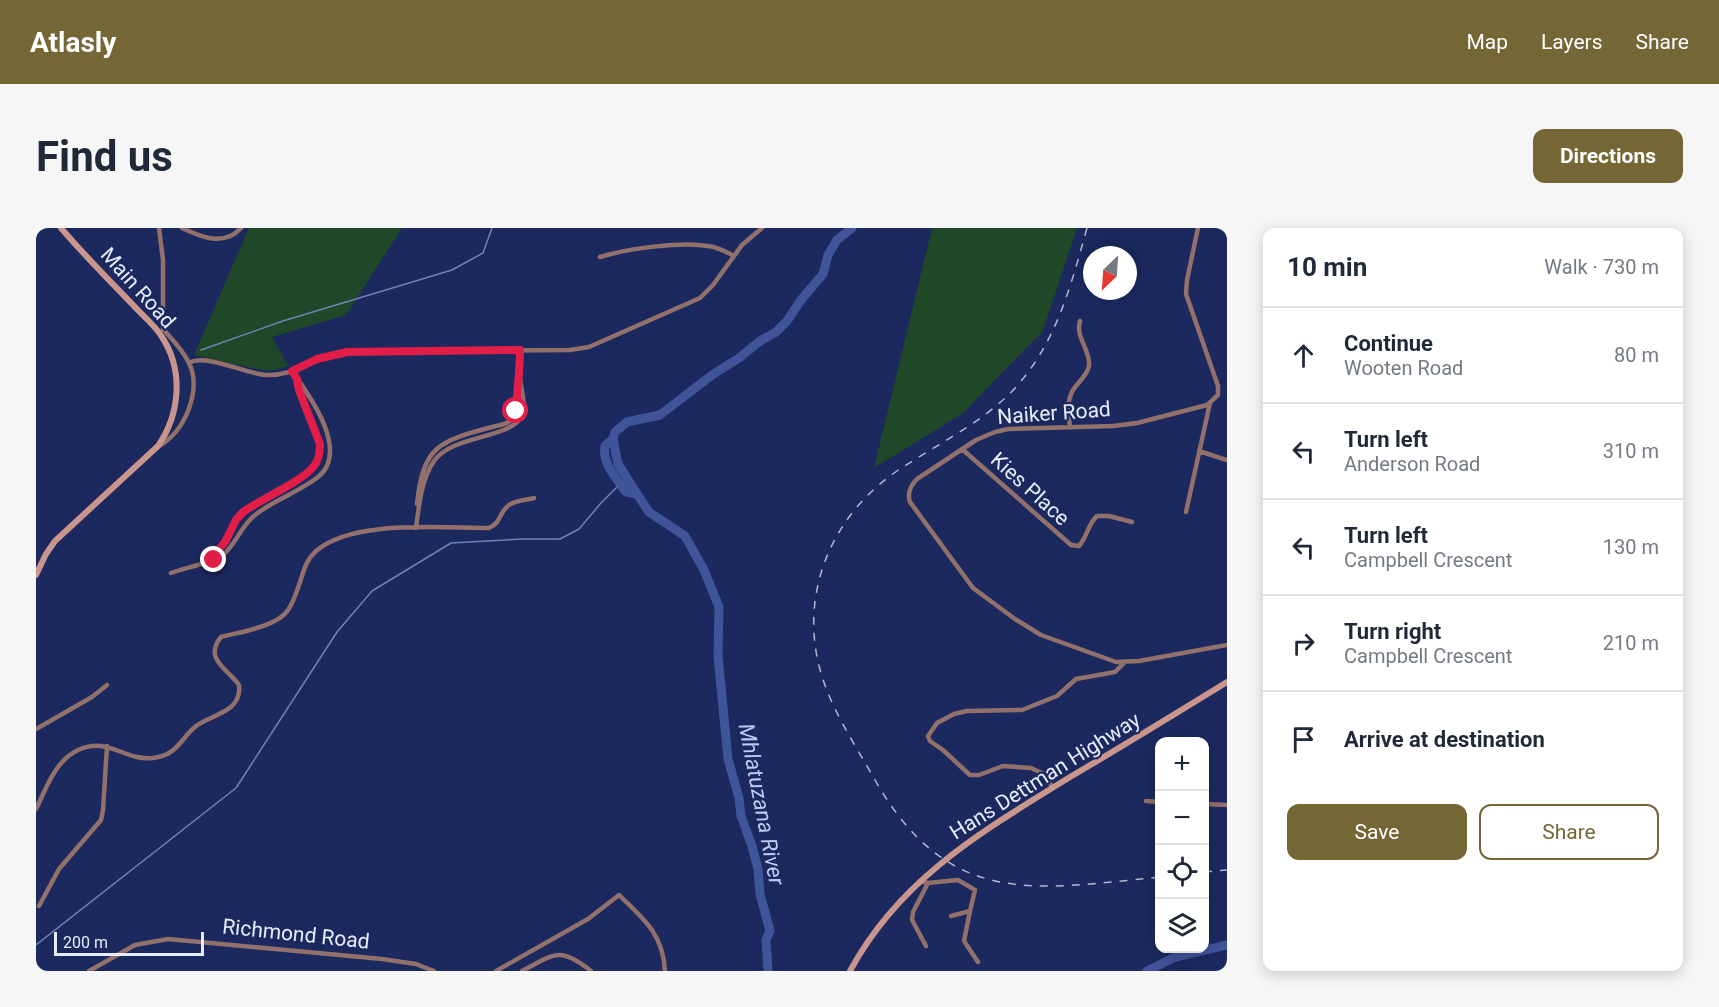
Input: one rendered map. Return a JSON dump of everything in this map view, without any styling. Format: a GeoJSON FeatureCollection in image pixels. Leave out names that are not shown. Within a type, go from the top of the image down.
{"type":"FeatureCollection","features":[{"type":"Feature","properties":{"kind":"street","name":"Main Road"},"geometry":{"type":"LineString","coordinates":[[61,228],[162,332],[175,342],[189,363],[193,383],[183,422],[168,441],[158,446]]}},
{"type":"Feature","properties":{"kind":"street"},"geometry":{"type":"LineString","coordinates":[[159,228],[163,260],[162,332]]}},
{"type":"Feature","properties":{"kind":"street"},"geometry":{"type":"LineString","coordinates":[[182,228],[195,235],[215,240],[230,237],[241,228]]}},
{"type":"Feature","properties":{"kind":"street"},"geometry":{"type":"LineString","coordinates":[[189,363],[194,360],[203,360],[267,375],[292,371],[317,359],[347,352],[580,349],[606,341],[700,298],[713,285],[747,240],[762,228]]}},
{"type":"Feature","properties":{"kind":"street"},"geometry":{"type":"LineString","coordinates":[[1186,512],[1210,404],[1218,395],[1218,386],[1186,294],[1186,279],[1198,228]]}},
{"type":"Feature","properties":{"kind":"street"},"geometry":{"type":"LineString","coordinates":[[600,257],[622,251],[695,245],[719,249],[734,256]]}},
{"type":"Feature","properties":{"kind":"street"},"geometry":{"type":"LineString","coordinates":[[1070,426],[1069,408],[1072,393],[1085,375],[1089,364],[1079,335],[1080,321]]}},
{"type":"Feature","properties":{"kind":"street","name":"Main Road"},"geometry":{"type":"LineString","coordinates":[[36,575],[55,540],[158,446],[167,432],[177,392],[174,366],[162,332]]}},
{"type":"Feature","properties":{"kind":"street"},"geometry":{"type":"LineString","coordinates":[[415,528],[419,486],[429,458],[435,449],[447,441],[511,420],[516,411],[520,379],[520,350]]}},
{"type":"Feature","properties":{"kind":"street"},"geometry":{"type":"LineString","coordinates":[[171,573],[224,555],[254,516],[319,476],[328,464],[331,454],[330,440],[316,409],[292,371]]}},
{"type":"Feature","properties":{"kind":"street"},"geometry":{"type":"LineString","coordinates":[[209,561],[225,542],[236,520],[243,512],[302,476],[317,462],[320,444],[297,379]]}},
{"type":"Feature","properties":{"kind":"street","name":"Naiker Road"},"geometry":{"type":"LineString","coordinates":[[1210,404],[1128,425],[1002,430],[988,434],[917,479],[910,487],[909,497],[910,502],[968,582],[980,594],[1041,635],[1103,659],[1125,662],[1227,645]]}},
{"type":"Feature","properties":{"kind":"street","name":"Kies Place"},"geometry":{"type":"LineString","coordinates":[[962,449],[1071,545],[1082,543],[1097,516],[1108,516],[1132,522]]}},
{"type":"Feature","properties":{"kind":"street"},"geometry":{"type":"LineString","coordinates":[[1199,451],[1227,460]]}},
{"type":"Feature","properties":{"kind":"street"},"geometry":{"type":"LineString","coordinates":[[36,809],[57,768],[66,758],[89,746],[107,746],[132,755],[151,758],[160,756],[178,747],[196,727],[232,706],[239,695],[239,685],[214,656],[215,646],[221,637],[272,622],[284,615],[293,601],[308,560],[332,540],[357,532],[415,528],[489,528],[496,524],[506,507],[518,501],[534,498]]}},
{"type":"Feature","properties":{"kind":"street"},"geometry":{"type":"LineString","coordinates":[[1053,788],[1044,774],[1031,768],[1003,766],[978,775],[970,775],[930,741],[928,736],[937,723],[954,714],[968,711],[1022,710],[1057,696],[1076,679],[1115,672],[1125,662]]}},
{"type":"Feature","properties":{"kind":"street","name":"Hans Dettman Highway"},"geometry":{"type":"LineString","coordinates":[[850,971],[872,933],[903,897],[958,850],[1053,788],[1227,682]]}},
{"type":"Feature","properties":{"kind":"street"},"geometry":{"type":"LineString","coordinates":[[36,729],[92,697],[106,685]]}},
{"type":"Feature","properties":{"kind":"street"},"geometry":{"type":"LineString","coordinates":[[39,906],[59,869],[101,820],[104,810],[107,746]]}},
{"type":"Feature","properties":{"kind":"street"},"geometry":{"type":"LineString","coordinates":[[1146,801],[1155,802]]}},
{"type":"Feature","properties":{"kind":"street"},"geometry":{"type":"LineString","coordinates":[[1209,804],[1227,805]]}},
{"type":"Feature","properties":{"kind":"street"},"geometry":{"type":"LineString","coordinates":[[920,881],[928,883],[958,880],[975,890],[964,941],[978,962]]}},
{"type":"Feature","properties":{"kind":"street"},"geometry":{"type":"LineString","coordinates":[[926,946],[912,920],[928,883]]}},
{"type":"Feature","properties":{"kind":"street"},"geometry":{"type":"LineString","coordinates":[[496,971],[588,919],[619,895],[655,933],[663,952],[665,971]]}},
{"type":"Feature","properties":{"kind":"street"},"geometry":{"type":"LineString","coordinates":[[951,916],[970,911]]}},
{"type":"Feature","properties":{"kind":"street","name":"Richmond Road"},"geometry":{"type":"LineString","coordinates":[[89,971],[135,945],[168,939],[403,962],[434,971]]}},
{"type":"Feature","properties":{"kind":"street"},"geometry":{"type":"LineString","coordinates":[[522,971],[557,954],[567,955],[591,971]]}},
{"type":"Feature","properties":{"kind":"green space"},"geometry":{"type":"Polygon","coordinates":[[[249,228],[402,228],[346,315],[272,337],[288,366],[274,370],[262,370],[194,355],[249,228]]]}},
{"type":"Feature","properties":{"kind":"green space"},"geometry":{"type":"Polygon","coordinates":[[[932,228],[1077,228],[1043,331],[962,414],[874,468],[932,228]]]}},
{"type":"Feature","properties":{"kind":"waterway"},"geometry":{"type":"LineString","coordinates":[[201,350],[283,321],[452,270],[483,253],[492,228]]}},
{"type":"Feature","properties":{"kind":"waterway","name":"Mhlatuzana River"},"geometry":{"type":"LineString","coordinates":[[768,971],[766,940],[770,931],[760,894],[758,869],[741,816],[739,798],[728,759],[718,656],[719,607],[704,570],[685,536],[649,512],[637,494],[626,492],[608,464],[605,446],[613,439],[615,432],[627,422],[660,415],[712,375],[776,332],[823,274],[828,255],[837,240],[852,228]]}},
{"type":"Feature","properties":{"kind":"waterway","name":"Mhlatuzana River"},"geometry":{"type":"LineString","coordinates":[[613,439],[618,464],[637,494]]}},
{"type":"Feature","properties":{"kind":"waterway"},"geometry":{"type":"LineString","coordinates":[[36,945],[236,788],[337,632],[372,591],[451,543],[560,539],[579,529],[620,484]]}},
{"type":"Feature","properties":{"kind":"waterway"},"geometry":{"type":"LineString","coordinates":[[1147,971],[1175,957],[1227,945]]}},
{"type":"Feature","properties":{"kind":"railway"},"geometry":{"type":"LineString","coordinates":[[1087,228],[1061,312],[1042,351],[1016,387],[989,412],[897,471],[874,489],[854,511],[838,534],[826,560],[818,587],[814,615],[815,644],[826,687],[852,741],[903,821],[932,851],[964,870],[997,881],[1033,886],[1155,878]]}},
{"type":"Feature","properties":{"kind":"railway"},"geometry":{"type":"LineString","coordinates":[[1209,872],[1227,870]]}},
{"type":"Feature","properties":{"kind":"route"},"geometry":{"type":"LineString","coordinates":[[214,560],[209,561],[225,542],[236,520],[243,512],[302,476],[317,462],[320,444],[297,379],[292,371],[317,359],[347,352],[520,350],[520,379],[516,411]]}}]}
